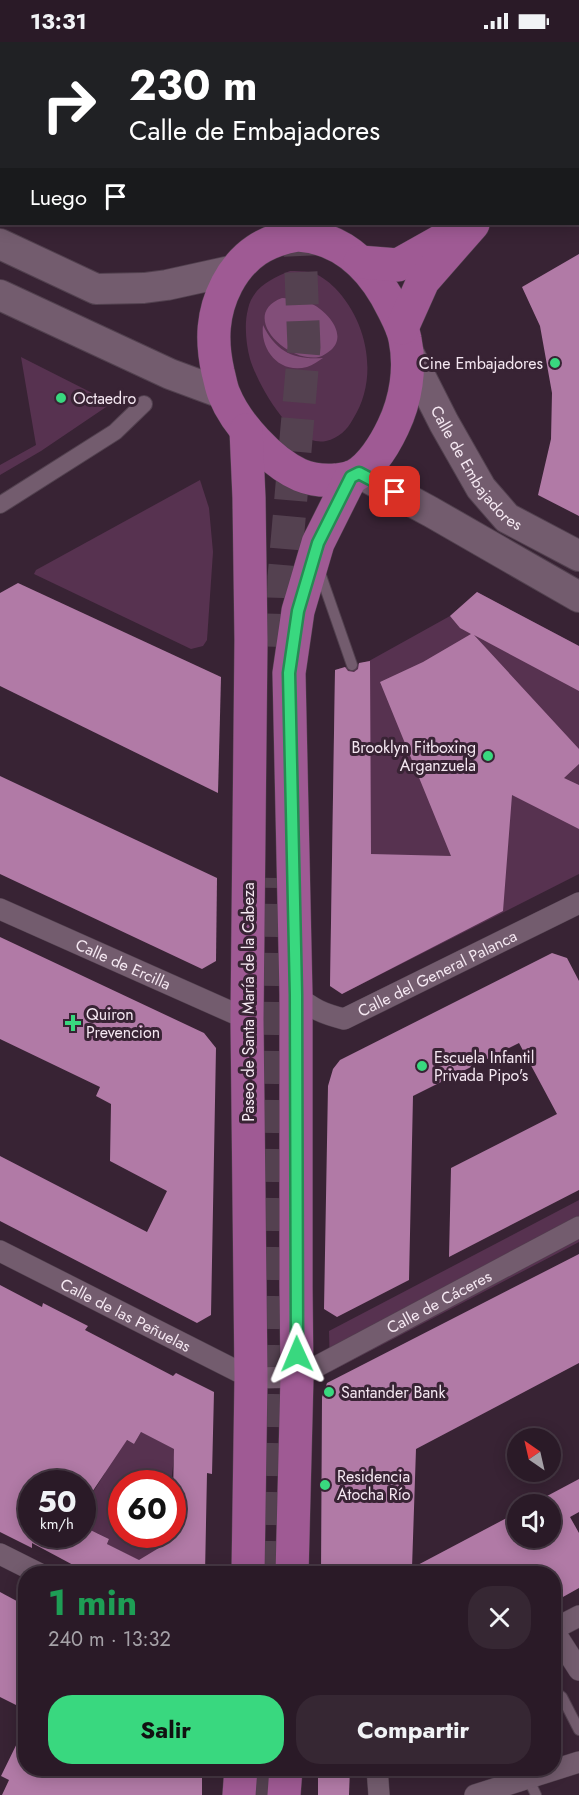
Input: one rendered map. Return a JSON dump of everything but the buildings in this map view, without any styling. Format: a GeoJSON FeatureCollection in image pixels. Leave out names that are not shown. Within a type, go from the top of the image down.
{"type":"FeatureCollection","features":[{"type":"Feature","properties":{"kind":"main road"},"geometry":{"type":"LineString","coordinates":[[360,262],[398,265],[470,225]]}},
{"type":"Feature","properties":{"kind":"main road"},"geometry":{"type":"LineString","coordinates":[[404,338],[423,282],[471,225]]}},
{"type":"Feature","properties":{"kind":"main road"},"geometry":{"type":"LineString","coordinates":[[292,1566],[297,1377],[296,995],[289,673],[298,611],[318,543],[355,475],[379,453],[395,423],[406,388],[404,338],[384,290],[376,278],[342,249],[320,238],[298,235],[285,230],[252,254],[235,270],[220,297],[213,346],[224,394],[246,430],[275,460],[300,475],[314,480],[333,480],[355,475],[431,512],[579,597]]}},
{"type":"Feature","properties":{"kind":"main road"},"geometry":{"type":"LineString","coordinates":[[0,244],[96,289],[156,286],[235,270]]}},
{"type":"Feature","properties":{"kind":"main road"},"geometry":{"type":"LineString","coordinates":[[0,295],[162,371],[224,394]]}},
{"type":"Feature","properties":{"kind":"main road","name":"Calle de Embajadores"},"geometry":{"type":"LineString","coordinates":[[404,338],[444,423],[482,488],[507,518],[579,556]]}},
{"type":"Feature","properties":{"kind":"main road","name":"Paseo de Santa María de la Cabeza"},"geometry":{"type":"LineString","coordinates":[[246,430],[251,640],[247,1019],[250,1378],[248,1566]]}},
{"type":"Feature","properties":{"kind":"main road"},"geometry":{"type":"LineString","coordinates":[[239,1795],[240,1776]]}},
{"type":"Feature","properties":{"kind":"main road"},"geometry":{"type":"LineString","coordinates":[[284,1795],[285,1776]]}},
{"type":"Feature","properties":{"kind":"street"},"geometry":{"type":"LineString","coordinates":[[0,505],[115,432],[144,404]]}},
{"type":"Feature","properties":{"kind":"street","name":"Calle de Ercilla"},"geometry":{"type":"LineString","coordinates":[[0,909],[247,1019]]}},
{"type":"Feature","properties":{"kind":"street","name":"Calle del General Palanca"},"geometry":{"type":"LineString","coordinates":[[296,995],[322,1013],[344,1019],[577,909]]}},
{"type":"Feature","properties":{"kind":"street","name":"Calle de Cáceres"},"geometry":{"type":"LineString","coordinates":[[297,1377],[579,1227]]}},
{"type":"Feature","properties":{"kind":"street","name":"Calle de las Peñuelas"},"geometry":{"type":"LineString","coordinates":[[0,1251],[250,1378]]}},
{"type":"Feature","properties":{"kind":"street"},"geometry":{"type":"LineString","coordinates":[[250,1378],[297,1377]]}},
{"type":"Feature","properties":{"kind":"street"},"geometry":{"type":"LineString","coordinates":[[0,1554],[24,1566]]}},
{"type":"Feature","properties":{"kind":"street"},"geometry":{"type":"LineString","coordinates":[[561,1626],[579,1616]]}},
{"type":"Feature","properties":{"kind":"street"},"geometry":{"type":"LineString","coordinates":[[561,1641],[579,1670]]}},
{"type":"Feature","properties":{"kind":"street"},"geometry":{"type":"LineString","coordinates":[[561,1772],[579,1762]]}},
{"type":"Feature","properties":{"kind":"street"},"geometry":{"type":"LineString","coordinates":[[377,1776],[378,1795]]}},
{"type":"Feature","properties":{"kind":"street"},"geometry":{"type":"LineString","coordinates":[[475,1795],[532,1787],[553,1776]]}},
{"type":"Feature","properties":{"kind":"lane"},"geometry":{"type":"LineString","coordinates":[[314,558],[352,665]]}},
{"type":"Feature","properties":{"kind":"lane"},"geometry":{"type":"LineString","coordinates":[[561,1696],[579,1730]]}},
{"type":"Feature","properties":{"kind":"shaded area"},"geometry":{"type":"Polygon","coordinates":[[[290,271],[313,273],[335,288],[355,317],[366,351],[366,386],[361,403],[345,430],[339,436],[326,441],[313,441],[289,425],[260,384],[250,359],[246,327],[250,302],[264,285],[290,271]]]}},
{"type":"Feature","properties":{"kind":"shaded area"},"geometry":{"type":"Polygon","coordinates":[[[282,298],[307,302],[328,316],[336,330],[337,337],[336,344],[331,350],[319,357],[306,357],[293,353],[272,336],[266,325],[265,315],[270,305],[282,298]]]}},
{"type":"Feature","properties":{"kind":"shaded area"},"geometry":{"type":"Polygon","coordinates":[[[263,325],[274,342],[287,352],[295,356],[323,358],[307,367],[288,367],[280,363],[268,351],[263,325]]]}},
{"type":"Feature","properties":{"kind":"shaded area"},"geometry":{"type":"Polygon","coordinates":[[[21,357],[112,403],[41,451],[0,475],[0,465],[36,445],[21,357]]]}},
{"type":"Feature","properties":{"kind":"shaded area"},"geometry":{"type":"Polygon","coordinates":[[[200,480],[209,508],[213,552],[207,640],[203,646],[191,649],[34,574],[36,570],[200,480]]]}},
{"type":"Feature","properties":{"kind":"shaded area"},"geometry":{"type":"Polygon","coordinates":[[[477,592],[579,646],[579,874],[342,994],[330,986],[335,670],[369,661],[450,616],[477,592]]]}},
{"type":"Feature","properties":{"kind":"shaded area"},"geometry":{"type":"Polygon","coordinates":[[[579,1200],[579,1242],[330,1372],[329,1331],[579,1200]]]}},
{"type":"Feature","properties":{"kind":"shaded area"},"geometry":{"type":"Polygon","coordinates":[[[0,1374],[134,1444],[141,1432],[175,1449],[173,1470],[108,1470],[108,1538],[96,1533],[96,1487],[105,1473],[0,1416],[0,1374]]]}},
{"type":"Feature","properties":{"kind":"shaded area"},"geometry":{"type":"Polygon","coordinates":[[[115,1548],[161,1548],[142,1562],[115,1548]]]}},
{"type":"Feature","properties":{"kind":"tunnel"},"geometry":{"type":"LineString","coordinates":[[282,647],[284,577],[304,347],[299,225]]}},
{"type":"Feature","properties":{"kind":"tunnel"},"geometry":{"type":"LineString","coordinates":[[269,1566],[279,878]]}},
{"type":"Feature","properties":{"kind":"tunnel"},"geometry":{"type":"LineString","coordinates":[[257,1795],[258,1776]]}},
{"type":"Feature","properties":{"kind":"place","name":"Cine Embajadores"},"geometry":{"type":"Point","coordinates":[555,363]}},
{"type":"Feature","properties":{"kind":"place","name":"Octaedro"},"geometry":{"type":"Point","coordinates":[61,398]}},
{"type":"Feature","properties":{"kind":"place","name":"Brooklyn Fitboxing Arganzuela"},"geometry":{"type":"Point","coordinates":[488,756]}},
{"type":"Feature","properties":{"kind":"place","name":"Quiron Prevencion"},"geometry":{"type":"Point","coordinates":[73,1023]}},
{"type":"Feature","properties":{"kind":"place","name":"Escuela Infantil Privada Pipo's"},"geometry":{"type":"Point","coordinates":[422,1066]}},
{"type":"Feature","properties":{"kind":"place","name":"Santander Bank"},"geometry":{"type":"Point","coordinates":[329,1392]}},
{"type":"Feature","properties":{"kind":"place","name":"Residencia Atocha Río"},"geometry":{"type":"Point","coordinates":[325,1485]}},
{"type":"Feature","properties":{"kind":"route"},"geometry":{"type":"LineString","coordinates":[[297,1354],[296,995],[289,673],[298,611],[318,543],[351,477],[359,473],[395,492]]}}]}
